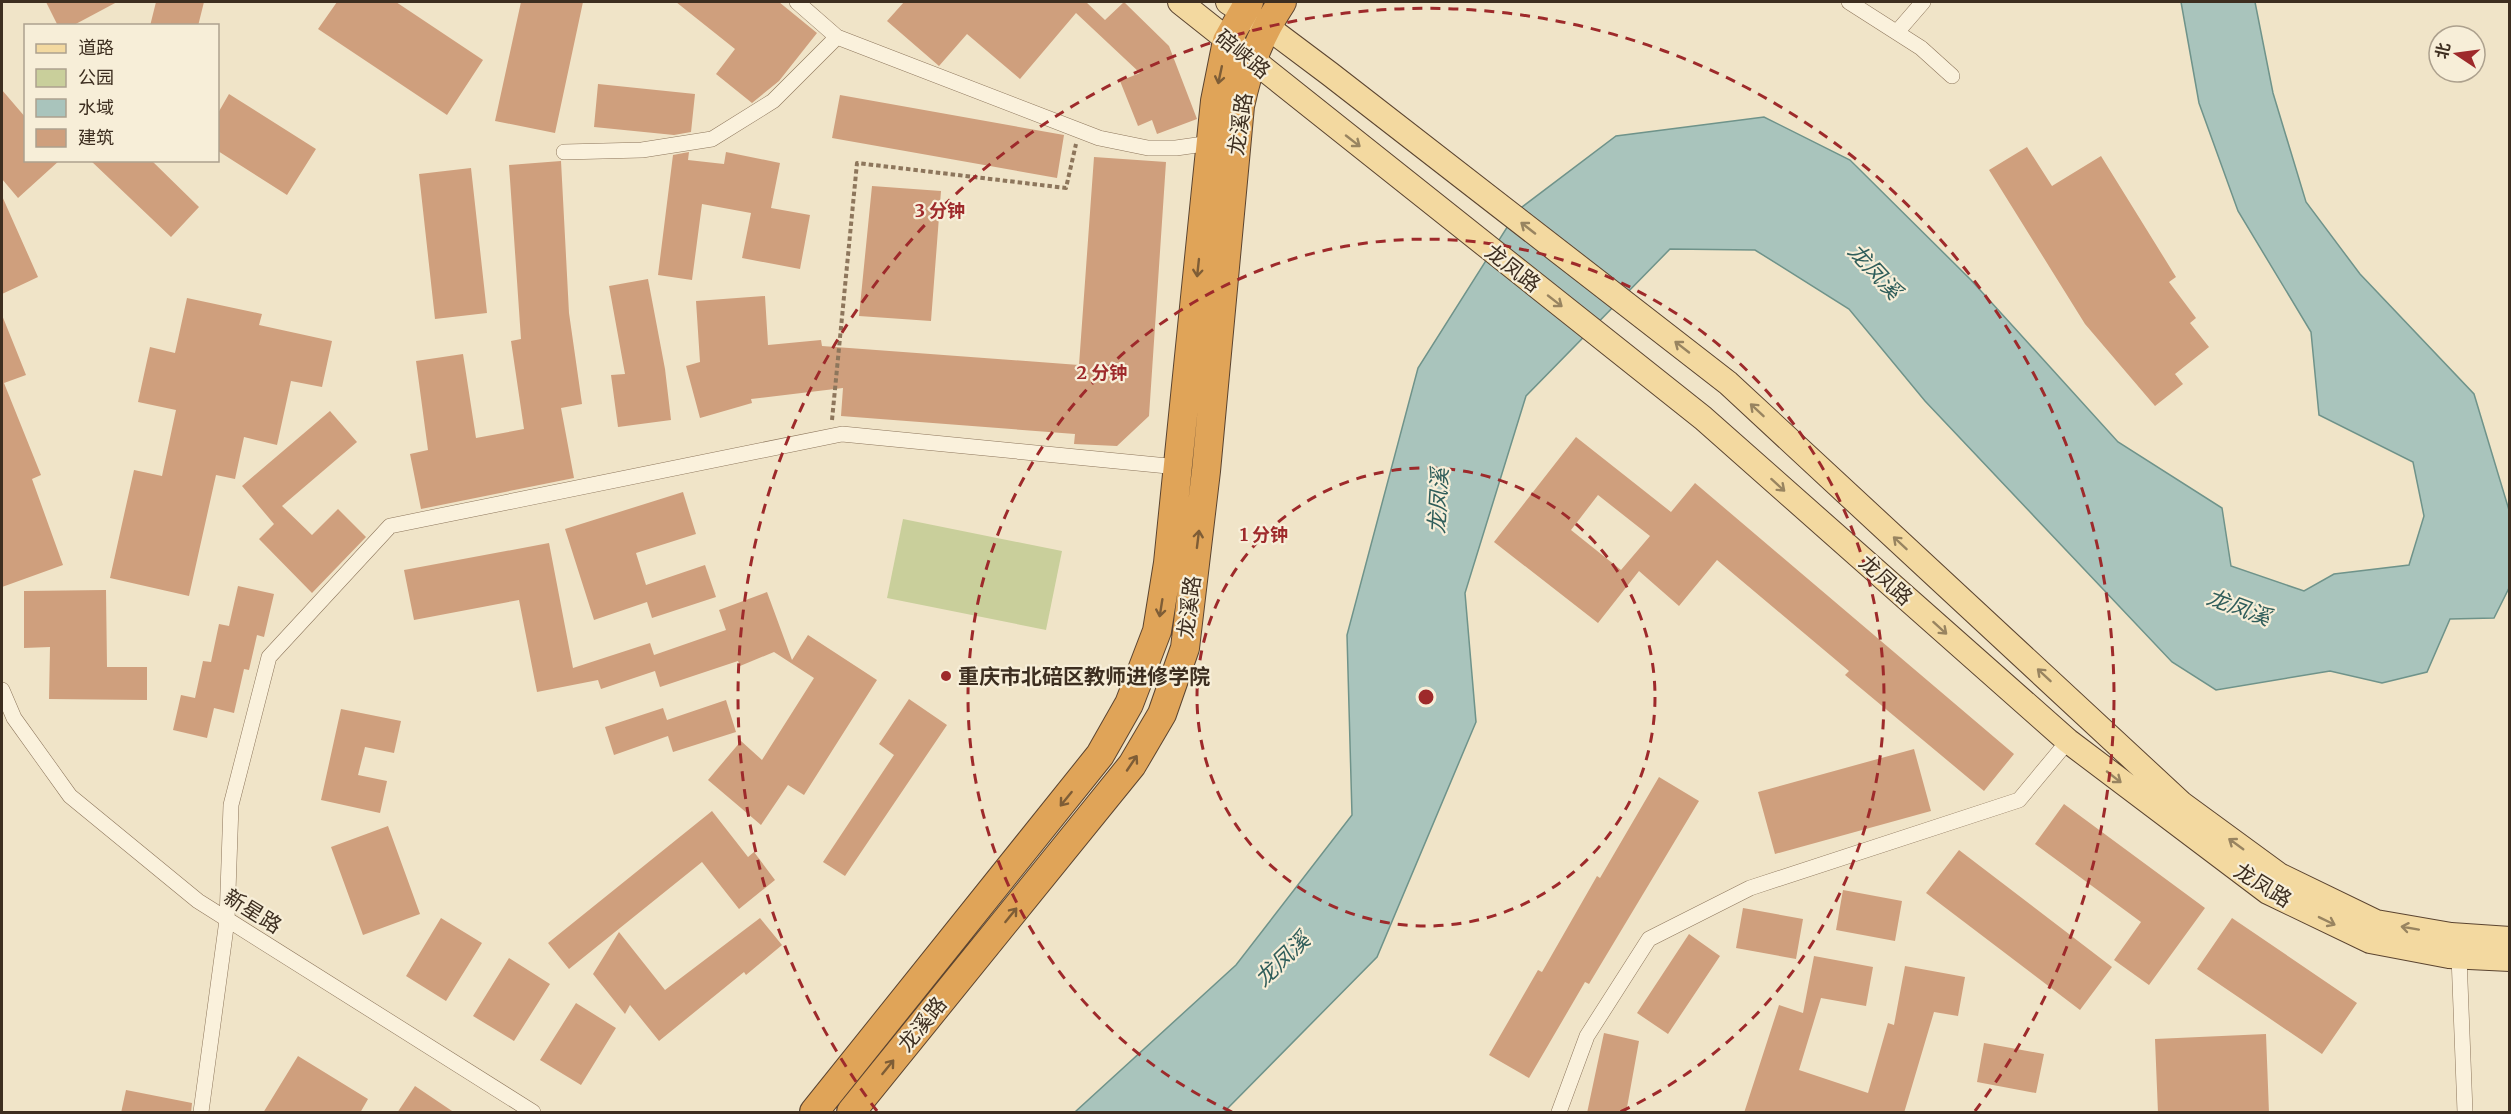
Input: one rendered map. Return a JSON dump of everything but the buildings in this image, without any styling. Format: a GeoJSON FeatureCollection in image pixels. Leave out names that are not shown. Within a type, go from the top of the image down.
{"type":"FeatureCollection","features":[{"type":"Feature","properties":{"kind":"highway","name":"龙溪路"},"geometry":{"type":"LineString","coordinates":[[814,1113],[1100,755],[1130,704],[1157,631],[1168,563],[1215,101],[1227,41],[1246,10],[1282,2]]}},
{"type":"Feature","properties":{"kind":"highway","name":"龙溪路"},"geometry":{"type":"LineString","coordinates":[[851,1113],[1132,765],[1162,714],[1185,648],[1206,471],[1240,106],[1251,60],[1246,10]]}},
{"type":"Feature","properties":{"kind":"main road","name":"碚峡路"},"geometry":{"type":"LineString","coordinates":[[1180,2],[1307,105]]}},
{"type":"Feature","properties":{"kind":"main road","name":"碚峡路"},"geometry":{"type":"LineString","coordinates":[[1246,10],[1330,74]]}},
{"type":"Feature","properties":{"kind":"main road","name":"龙凤路"},"geometry":{"type":"LineString","coordinates":[[1330,74],[1728,383],[2182,804],[2278,875],[2376,922],[2439,933],[2510,939]]}},
{"type":"Feature","properties":{"kind":"main road","name":"龙凤路"},"geometry":{"type":"LineString","coordinates":[[1307,105],[1703,418],[2068,741],[2268,892],[2370,941],[2458,956],[2510,959]]}},
{"type":"Feature","properties":{"kind":"street"},"geometry":{"type":"LineString","coordinates":[[797,2],[837,37],[1099,138],[1148,148],[1176,148],[1211,143]]}},
{"type":"Feature","properties":{"kind":"street"},"geometry":{"type":"LineString","coordinates":[[1849,2],[1922,48],[1952,76]]}},
{"type":"Feature","properties":{"kind":"street"},"geometry":{"type":"LineString","coordinates":[[1897,32],[1923,2]]}},
{"type":"Feature","properties":{"kind":"street"},"geometry":{"type":"LineString","coordinates":[[564,152],[642,150],[712,139],[773,101],[837,37]]}},
{"type":"Feature","properties":{"kind":"street"},"geometry":{"type":"LineString","coordinates":[[201,1113],[227,920],[231,805],[269,657],[390,526],[842,434],[1178,467]]}},
{"type":"Feature","properties":{"kind":"street","name":"新星路"},"geometry":{"type":"LineString","coordinates":[[2,690],[14,718],[70,796],[198,901],[533,1113]]}},
{"type":"Feature","properties":{"kind":"street"},"geometry":{"type":"LineString","coordinates":[[1559,1113],[1587,1036],[1649,939],[1750,888],[2019,800],[2068,741]]}},
{"type":"Feature","properties":{"kind":"street"},"geometry":{"type":"LineString","coordinates":[[2439,933],[2458,956],[2465,1113]]}},
{"type":"Feature","properties":{"kind":"street"},"geometry":{"type":"LineString","coordinates":[[2458,956],[2477,937]]}},
{"type":"Feature","properties":{"kind":"path"},"geometry":{"type":"LineString","coordinates":[[830,436],[857,163],[1066,188],[1079,130]]}},
{"type":"Feature","properties":{"kind":"green space"},"geometry":{"type":"Polygon","coordinates":[[[903,519],[1062,551],[1046,630],[887,598],[903,519]]]}},
{"type":"Feature","properties":{"kind":"water","name":"龙凤溪"},"geometry":{"type":"Polygon","coordinates":[[[2181,2],[2255,2],[2273,93],[2306,202],[2360,274],[2474,394],[2509,510],[2509,588],[2494,618],[2450,619],[2427,672],[2382,683],[2330,671],[2216,690],[2172,662],[1925,401],[1849,309],[1755,250],[1670,249],[1526,396],[1465,593],[1476,722],[1377,957],[1224,1112],[1075,1112],[1236,965],[1352,815],[1347,635],[1418,368],[1518,210],[1616,136],[1764,117],[1850,160],[1971,280],[2118,442],[2222,508],[2231,566],[2304,591],[2334,574],[2409,565],[2424,516],[2413,462],[2319,415],[2311,332],[2238,211],[2199,103],[2181,2]]]}},
{"type":"Feature","properties":{"kind":"place","name":"重庆市北碚区教师进修学院"},"geometry":{"type":"Point","coordinates":[946,676]}}]}
